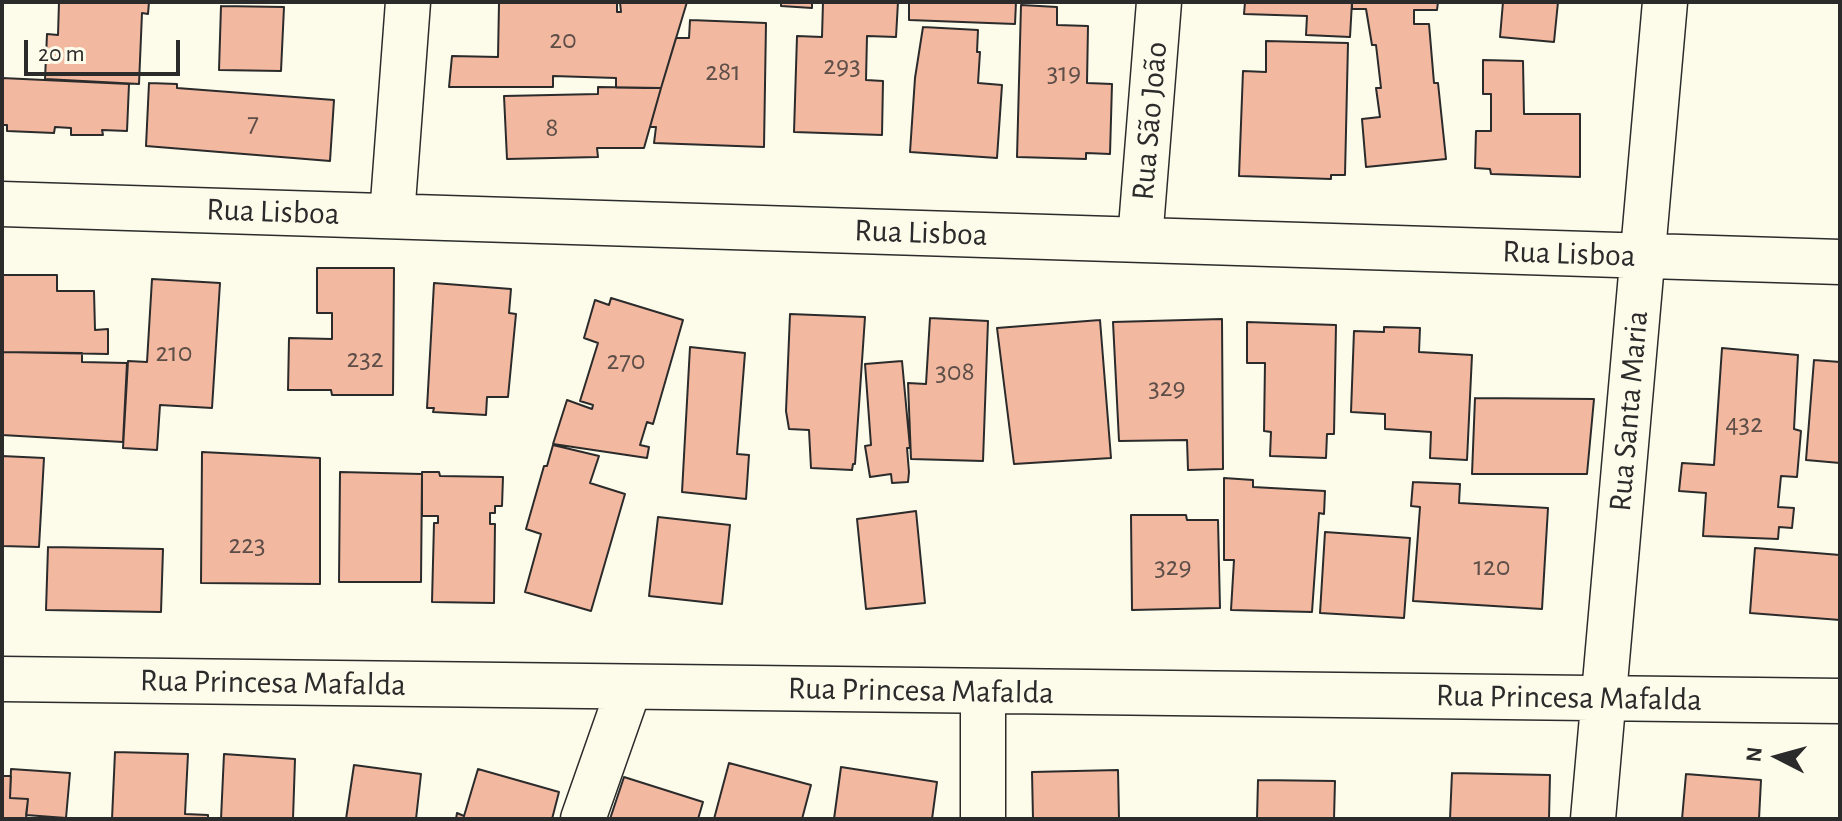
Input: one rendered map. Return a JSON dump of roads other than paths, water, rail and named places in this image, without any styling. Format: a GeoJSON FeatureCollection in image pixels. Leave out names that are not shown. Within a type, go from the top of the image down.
{"type":"FeatureCollection","features":[{"type":"Feature","properties":{"kind":"street"},"geometry":{"type":"LineString","coordinates":[[392,216],[408,2]]}},
{"type":"Feature","properties":{"kind":"street","name":"Rua São João"},"geometry":{"type":"LineString","coordinates":[[1140,240],[1159,2]]}},
{"type":"Feature","properties":{"kind":"street","name":"Rua Santa Maria"},"geometry":{"type":"LineString","coordinates":[[1593,819],[1665,2]]}},
{"type":"Feature","properties":{"kind":"street","name":"Rua Lisboa"},"geometry":{"type":"LineString","coordinates":[[2,204],[1840,262]]}},
{"type":"Feature","properties":{"kind":"street","name":"Rua Princesa Mafalda"},"geometry":{"type":"LineString","coordinates":[[2,679],[1840,701]]}},
{"type":"Feature","properties":{"kind":"street"},"geometry":{"type":"LineString","coordinates":[[583,819],[629,688]]}},
{"type":"Feature","properties":{"kind":"street"},"geometry":{"type":"LineString","coordinates":[[983,692],[983,819]]}}]}
